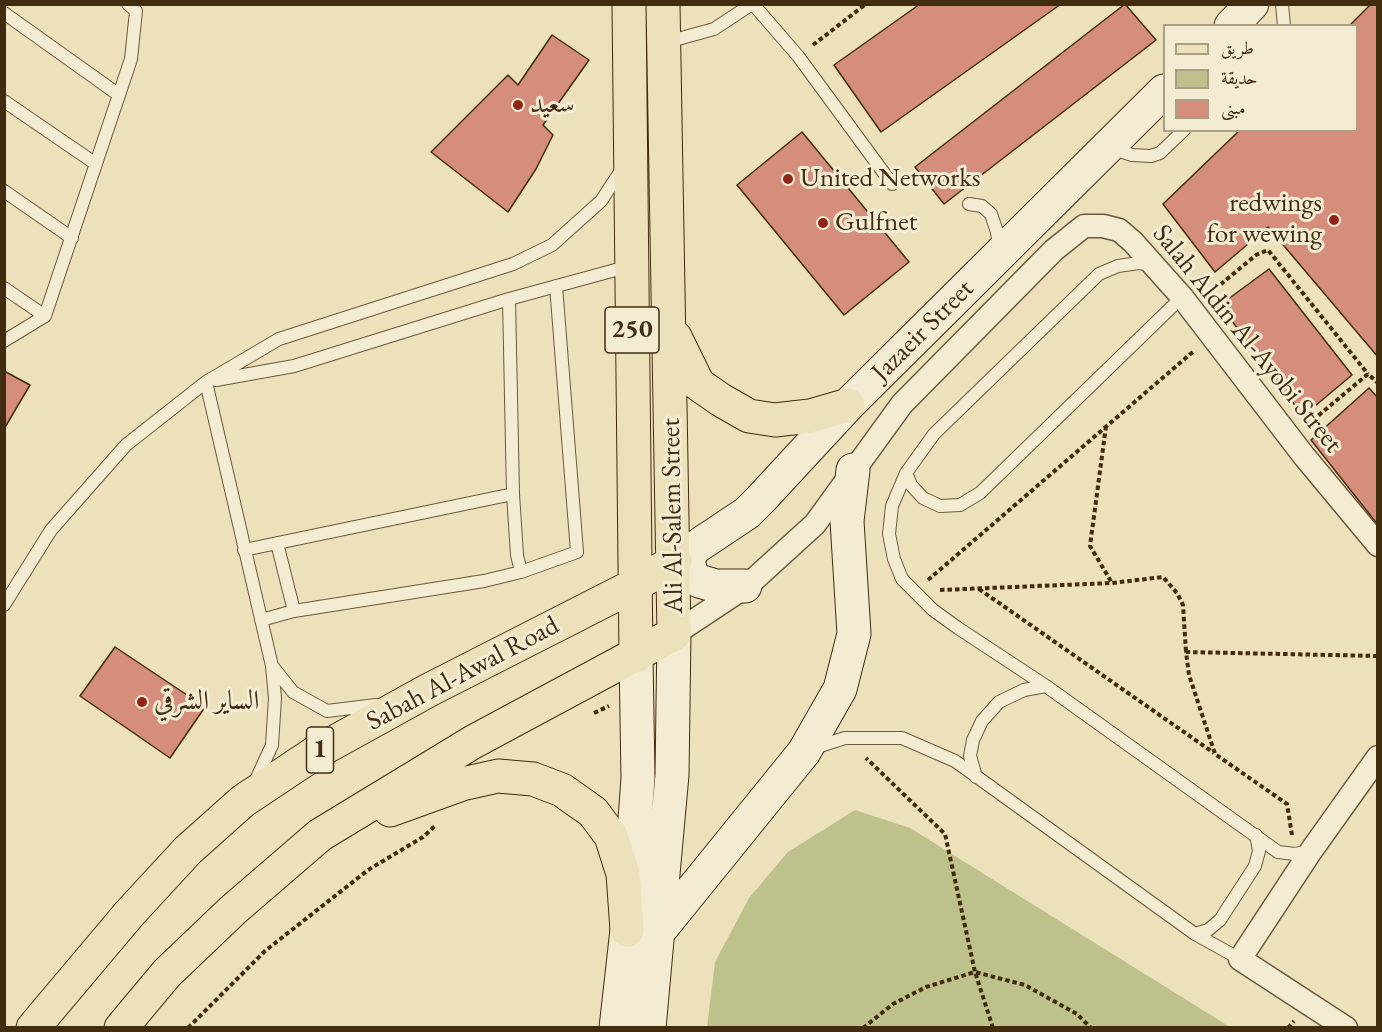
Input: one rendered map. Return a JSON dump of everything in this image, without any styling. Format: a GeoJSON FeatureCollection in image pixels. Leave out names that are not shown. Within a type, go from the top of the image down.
{"type":"FeatureCollection","features":[{"type":"Feature","properties":{"kind":"main road","name":"Ali Al-Salem Street"},"geometry":{"type":"LineString","coordinates":[[629,4],[636,656],[643,930],[649,1028]]}},
{"type":"Feature","properties":{"kind":"main road","name":"Ali Al-Salem Street"},"geometry":{"type":"LineString","coordinates":[[616,1028],[643,930],[672,775],[674,634],[684,555],[669,325],[663,4]]}},
{"type":"Feature","properties":{"kind":"main road"},"geometry":{"type":"LineString","coordinates":[[1233,24],[1252,4]]}},
{"type":"Feature","properties":{"kind":"main road","name":"Jazaeir Street"},"geometry":{"type":"LineString","coordinates":[[684,555],[747,513],[761,500],[848,405],[1163,93]]}},
{"type":"Feature","properties":{"kind":"main road"},"geometry":{"type":"LineString","coordinates":[[669,325],[686,364],[698,384],[749,416],[775,420],[810,416],[848,405]]}},
{"type":"Feature","properties":{"kind":"main road"},"geometry":{"type":"LineString","coordinates":[[320,835],[480,780],[507,776],[550,783],[593,812],[611,836],[643,930],[804,752],[840,689],[854,634],[852,570],[847,521],[853,470]]}},
{"type":"Feature","properties":{"kind":"main road"},"geometry":{"type":"LineString","coordinates":[[684,555],[692,575],[699,581],[716,586],[745,586]]}},
{"type":"Feature","properties":{"kind":"main road","name":"Sabah Al-Awal Road"},"geometry":{"type":"LineString","coordinates":[[33,1028],[158,882],[188,850],[243,801],[315,753],[429,690],[635,585],[684,555]]}},
{"type":"Feature","properties":{"kind":"main road"},"geometry":{"type":"LineString","coordinates":[[121,1028],[167,973],[233,910],[320,835],[473,742],[674,634]]}},
{"type":"Feature","properties":{"kind":"street"},"geometry":{"type":"LineString","coordinates":[[674,634],[745,586],[815,524],[902,404],[1054,250],[1084,226],[1060,195]]}},
{"type":"Feature","properties":{"kind":"street","name":"Salah Aldin Al-Ayobi Street"},"geometry":{"type":"LineString","coordinates":[[1084,226],[1103,226],[1119,230],[1154,266],[1186,303],[1377,545]]}},
{"type":"Feature","properties":{"kind":"street"},"geometry":{"type":"LineString","coordinates":[[1346,1028],[1240,959],[1303,852],[1377,757]]}},
{"type":"Feature","properties":{"kind":"lane"},"geometry":{"type":"LineString","coordinates":[[4,341],[45,316],[131,59],[136,10],[128,4]]}},
{"type":"Feature","properties":{"kind":"lane"},"geometry":{"type":"LineString","coordinates":[[662,43],[714,29],[752,4],[798,56],[892,184]]}},
{"type":"Feature","properties":{"kind":"lane"},"geometry":{"type":"LineString","coordinates":[[1282,4],[1284,24]]}},
{"type":"Feature","properties":{"kind":"lane"},"geometry":{"type":"LineString","coordinates":[[4,12],[119,95]]}},
{"type":"Feature","properties":{"kind":"lane"},"geometry":{"type":"LineString","coordinates":[[4,101],[96,164]]}},
{"type":"Feature","properties":{"kind":"lane"},"geometry":{"type":"LineString","coordinates":[[1108,147],[1132,155],[1151,156],[1160,153],[1182,132]]}},
{"type":"Feature","properties":{"kind":"lane"},"geometry":{"type":"LineString","coordinates":[[4,605],[51,530],[126,445],[206,382],[279,339],[513,264],[552,245],[601,201],[630,157]]}},
{"type":"Feature","properties":{"kind":"lane"},"geometry":{"type":"LineString","coordinates":[[4,191],[72,238]]}},
{"type":"Feature","properties":{"kind":"lane"},"geometry":{"type":"LineString","coordinates":[[969,204],[982,206],[991,214],[998,232],[1000,255]]}},
{"type":"Feature","properties":{"kind":"lane"},"geometry":{"type":"LineString","coordinates":[[1154,266],[1139,263],[1118,266],[1100,274],[934,434],[906,473],[892,506],[889,534],[894,559],[902,579],[933,610],[1046,686],[1278,852],[1303,852]]}},
{"type":"Feature","properties":{"kind":"lane"},"geometry":{"type":"LineString","coordinates":[[206,382],[294,366],[509,299],[632,266]]}},
{"type":"Feature","properties":{"kind":"lane"},"geometry":{"type":"LineString","coordinates":[[261,620],[294,611],[484,581],[521,572],[577,552],[556,286]]}},
{"type":"Feature","properties":{"kind":"lane"},"geometry":{"type":"LineString","coordinates":[[4,288],[45,316]]}},
{"type":"Feature","properties":{"kind":"lane"},"geometry":{"type":"LineString","coordinates":[[509,299],[513,494],[517,555],[521,572]]}},
{"type":"Feature","properties":{"kind":"lane"},"geometry":{"type":"LineString","coordinates":[[906,473],[911,485],[923,498],[940,506],[960,505],[980,493],[1186,303]]}},
{"type":"Feature","properties":{"kind":"lane"},"geometry":{"type":"LineString","coordinates":[[206,382],[272,666],[275,698],[272,745],[262,770],[243,801]]}},
{"type":"Feature","properties":{"kind":"lane"},"geometry":{"type":"LineString","coordinates":[[244,550],[513,494]]}},
{"type":"Feature","properties":{"kind":"lane"},"geometry":{"type":"LineString","coordinates":[[277,543],[294,611]]}},
{"type":"Feature","properties":{"kind":"lane"},"geometry":{"type":"LineString","coordinates":[[272,666],[293,692],[327,711],[368,708],[429,690]]}},
{"type":"Feature","properties":{"kind":"lane"},"geometry":{"type":"LineString","coordinates":[[976,777],[970,756],[972,740],[982,721],[999,702],[1024,690],[1046,686]]}},
{"type":"Feature","properties":{"kind":"lane"},"geometry":{"type":"LineString","coordinates":[[804,752],[845,738],[902,738],[955,761],[1196,934],[1240,959]]}},
{"type":"Feature","properties":{"kind":"lane"},"geometry":{"type":"LineString","coordinates":[[1196,934],[1208,930],[1220,920],[1255,867],[1259,851],[1256,835]]}},
{"type":"Feature","properties":{"kind":"path"},"geometry":{"type":"LineString","coordinates":[[798,56],[866,4]]}},
{"type":"Feature","properties":{"kind":"path"},"geometry":{"type":"LineString","coordinates":[[1186,303],[1256,255],[1268,250],[1368,374],[1377,382]]}},
{"type":"Feature","properties":{"kind":"path"},"geometry":{"type":"LineString","coordinates":[[914,591],[1211,336]]}},
{"type":"Feature","properties":{"kind":"path"},"geometry":{"type":"LineString","coordinates":[[1291,438],[1368,374]]}},
{"type":"Feature","properties":{"kind":"path"},"geometry":{"type":"LineString","coordinates":[[1106,426],[1090,546],[1112,583]]}},
{"type":"Feature","properties":{"kind":"path"},"geometry":{"type":"LineString","coordinates":[[914,591],[1112,583],[1163,577],[1177,593],[1183,606],[1189,675],[1215,754]]}},
{"type":"Feature","properties":{"kind":"path"},"geometry":{"type":"LineString","coordinates":[[979,589],[1287,804],[1303,852]]}},
{"type":"Feature","properties":{"kind":"path"},"geometry":{"type":"LineString","coordinates":[[1186,652],[1377,656]]}},
{"type":"Feature","properties":{"kind":"path"},"geometry":{"type":"LineString","coordinates":[[845,738],[945,834],[975,972],[993,1028]]}},
{"type":"Feature","properties":{"kind":"path"},"geometry":{"type":"LineString","coordinates":[[188,1028],[265,951],[368,870],[423,837],[440,820]]}},
{"type":"Feature","properties":{"kind":"path"},"geometry":{"type":"LineString","coordinates":[[863,1028],[893,1004],[926,987],[975,972],[1025,985],[1077,1014],[1091,1028]]}},
{"type":"Feature","properties":{"kind":"green space"},"geometry":{"type":"Polygon","coordinates":[[[855,810],[910,828],[1230,1027],[707,1027],[715,962],[749,898],[788,852],[855,810]]]}},
{"type":"Feature","properties":{"kind":"building"},"geometry":{"type":"Polygon","coordinates":[[[920,4],[1061,4],[881,132],[834,65],[920,4]]]}},
{"type":"Feature","properties":{"kind":"building"},"geometry":{"type":"Polygon","coordinates":[[[1125,4],[1156,40],[944,204],[915,167],[1125,4]]]}},
{"type":"Feature","properties":{"kind":"building"},"geometry":{"type":"Polygon","coordinates":[[[1371,4],[1378,5],[1378,357],[1268,227],[1215,272],[1163,204],[1238,132],[1358,132],[1358,24],[1351,24],[1371,4]]]}},
{"type":"Feature","properties":{"kind":"building","name":"سعيد"},"geometry":{"type":"Polygon","coordinates":[[[552,35],[589,60],[543,125],[553,135],[536,169],[508,212],[431,152],[508,75],[518,85],[552,35]]]}},
{"type":"Feature","properties":{"kind":"building","name":"Gulfnet"},"geometry":{"type":"Polygon","coordinates":[[[802,132],[909,262],[844,315],[737,185],[802,132]]]}},
{"type":"Feature","properties":{"kind":"building"},"geometry":{"type":"Polygon","coordinates":[[[1269,269],[1352,375],[1303,416],[1220,305],[1269,269]]]}},
{"type":"Feature","properties":{"kind":"building"},"geometry":{"type":"Polygon","coordinates":[[[4,371],[30,385],[4,429],[4,371]]]}},
{"type":"Feature","properties":{"kind":"building"},"geometry":{"type":"Polygon","coordinates":[[[1369,388],[1378,398],[1378,525],[1311,440],[1369,388]]]}},
{"type":"Feature","properties":{"kind":"building","name":"الساير الشرقي"},"geometry":{"type":"Polygon","coordinates":[[[115,647],[205,707],[170,758],[80,696],[115,647]]]}},
{"type":"Feature","properties":{"kind":"place","name":"سعيد"},"geometry":{"type":"Point","coordinates":[518,105]}},
{"type":"Feature","properties":{"kind":"place","name":"United Networks"},"geometry":{"type":"Point","coordinates":[788,179]}},
{"type":"Feature","properties":{"kind":"place","name":"redwings for wewing"},"geometry":{"type":"Point","coordinates":[1334,220]}},
{"type":"Feature","properties":{"kind":"place","name":"Gulfnet"},"geometry":{"type":"Point","coordinates":[823,223]}},
{"type":"Feature","properties":{"kind":"place","name":"الساير الشرقي"},"geometry":{"type":"Point","coordinates":[142,702]}}]}
